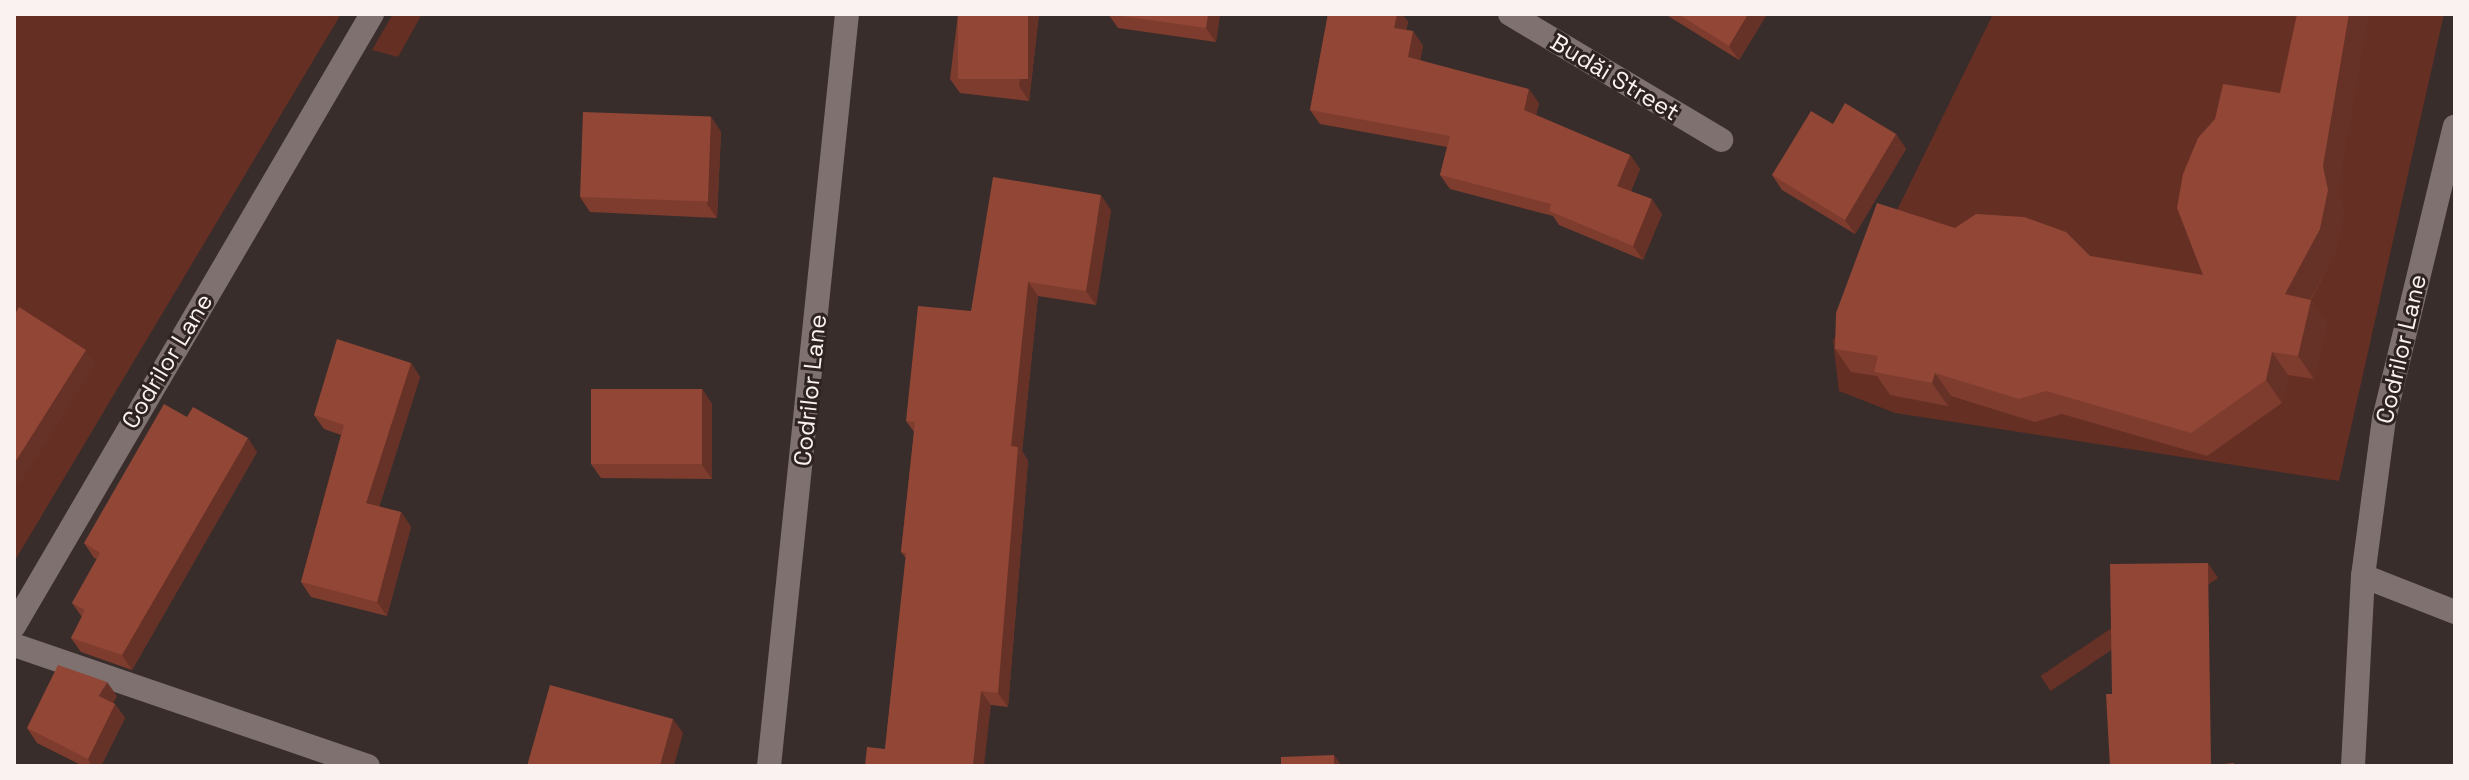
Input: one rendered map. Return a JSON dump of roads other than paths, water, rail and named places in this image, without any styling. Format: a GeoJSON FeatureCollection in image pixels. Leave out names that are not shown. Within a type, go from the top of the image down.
{"type":"FeatureCollection","features":[{"type":"Feature","properties":{"kind":"street","name":"Codrilor Lane"},"geometry":{"type":"LineString","coordinates":[[14,626],[372,14]]}},
{"type":"Feature","properties":{"kind":"street","name":"Codrilor Lane"},"geometry":{"type":"LineString","coordinates":[[769,766],[847,14]]}},
{"type":"Feature","properties":{"kind":"street","name":"Budăi Street"},"geometry":{"type":"LineString","coordinates":[[1510,14],[1721,140]]}},
{"type":"Feature","properties":{"kind":"street","name":"Codrilor Lane"},"geometry":{"type":"LineString","coordinates":[[2353,766],[2363,576],[2384,419],[2455,126]]}},
{"type":"Feature","properties":{"kind":"street"},"geometry":{"type":"LineString","coordinates":[[2363,576],[2455,612]]}},
{"type":"Feature","properties":{"kind":"street"},"geometry":{"type":"LineString","coordinates":[[14,645],[368,766]]}}]}
